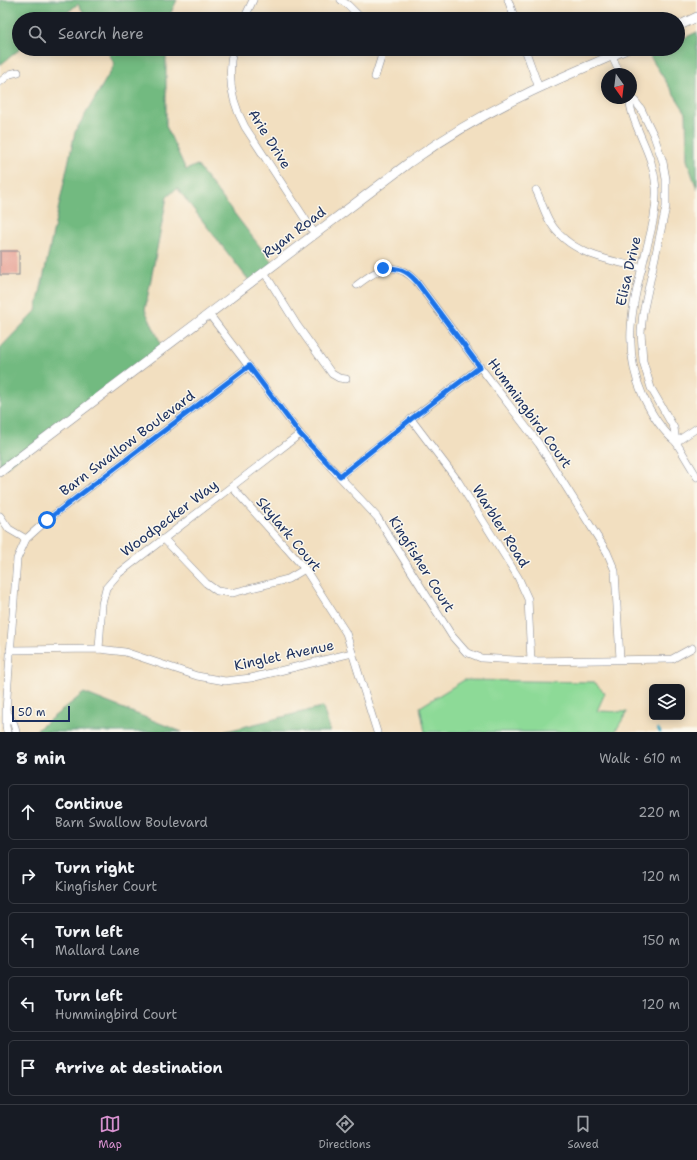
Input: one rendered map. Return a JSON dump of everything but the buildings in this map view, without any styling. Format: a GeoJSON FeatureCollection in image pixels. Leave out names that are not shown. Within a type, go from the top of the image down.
{"type":"FeatureCollection","features":[{"type":"Feature","properties":{"kind":"street"},"geometry":{"type":"LineString","coordinates":[[247,12],[253,0]]}},
{"type":"Feature","properties":{"kind":"street"},"geometry":{"type":"LineString","coordinates":[[341,0],[356,12]]}},
{"type":"Feature","properties":{"kind":"street"},"geometry":{"type":"LineString","coordinates":[[508,0],[512,12]]}},
{"type":"Feature","properties":{"kind":"street"},"geometry":{"type":"LineString","coordinates":[[685,23],[697,17]]}},
{"type":"Feature","properties":{"kind":"street","name":"Arie Drive"},"geometry":{"type":"LineString","coordinates":[[232,56],[230,75],[232,90],[240,118],[245,128],[315,234]]}},
{"type":"Feature","properties":{"kind":"street"},"geometry":{"type":"LineString","coordinates":[[375,77],[381,56]]}},
{"type":"Feature","properties":{"kind":"street"},"geometry":{"type":"LineString","coordinates":[[528,56],[539,88]]}},
{"type":"Feature","properties":{"kind":"street"},"geometry":{"type":"LineString","coordinates":[[612,56],[617,68]]}},
{"type":"Feature","properties":{"kind":"street","name":"Ryan Road"},"geometry":{"type":"LineString","coordinates":[[0,472],[410,162],[436,144],[482,116],[539,88],[612,56]]}},
{"type":"Feature","properties":{"kind":"street"},"geometry":{"type":"LineString","coordinates":[[0,82],[10,74],[18,72]]}},
{"type":"Feature","properties":{"kind":"street","name":"Elisa Drive"},"geometry":{"type":"LineString","coordinates":[[631,104],[632,115],[649,154],[655,181],[655,209],[630,323],[631,355],[636,378],[645,401],[665,433],[676,442],[697,477]]}},
{"type":"Feature","properties":{"kind":"street","name":"Elisa Drive"},"geometry":{"type":"LineString","coordinates":[[636,104],[641,109],[659,150],[666,179],[666,210],[642,324],[641,348],[646,374],[654,395],[674,428],[676,442]]}},
{"type":"Feature","properties":{"kind":"street"},"geometry":{"type":"LineString","coordinates":[[649,154],[659,150]]}},
{"type":"Feature","properties":{"kind":"street"},"geometry":{"type":"LineString","coordinates":[[536,190],[552,226],[573,246],[589,254],[642,268]]}},
{"type":"Feature","properties":{"kind":"street"},"geometry":{"type":"LineString","coordinates":[[655,209],[666,210]]}},
{"type":"Feature","properties":{"kind":"street","name":"Hummingbird Court"},"geometry":{"type":"LineString","coordinates":[[357,285],[374,272],[383,268],[395,268],[409,273],[539,444],[607,552],[616,571],[620,659]]}},
{"type":"Feature","properties":{"kind":"street"},"geometry":{"type":"LineString","coordinates":[[264,272],[297,325],[332,374],[339,378],[346,379]]}},
{"type":"Feature","properties":{"kind":"street","name":"Kingfisher Court"},"geometry":{"type":"LineString","coordinates":[[209,314],[300,434],[377,517],[452,636],[466,652],[481,658],[531,661],[672,659],[692,648]]}},
{"type":"Feature","properties":{"kind":"street"},"geometry":{"type":"LineString","coordinates":[[630,323],[642,324]]}},
{"type":"Feature","properties":{"kind":"street","name":"Barn Swallow Boulevard"},"geometry":{"type":"LineString","coordinates":[[7,732],[6,710],[17,559],[26,539],[47,520],[249,366]]}},
{"type":"Feature","properties":{"kind":"street"},"geometry":{"type":"LineString","coordinates":[[340,476],[411,419],[480,367]]}},
{"type":"Feature","properties":{"kind":"street"},"geometry":{"type":"LineString","coordinates":[[636,378],[646,374]]}},
{"type":"Feature","properties":{"kind":"street","name":"Warbler Road"},"geometry":{"type":"LineString","coordinates":[[411,419],[458,480],[518,577],[528,599],[531,661]]}},
{"type":"Feature","properties":{"kind":"street"},"geometry":{"type":"LineString","coordinates":[[676,442],[697,428]]}},
{"type":"Feature","properties":{"kind":"street","name":"Woodpecker Way"},"geometry":{"type":"LineString","coordinates":[[99,649],[102,604],[106,588],[118,574],[300,434]]}},
{"type":"Feature","properties":{"kind":"street","name":"Skylark Court"},"geometry":{"type":"LineString","coordinates":[[232,487],[305,569],[346,633],[378,732]]}},
{"type":"Feature","properties":{"kind":"street"},"geometry":{"type":"LineString","coordinates":[[0,516],[9,529],[26,539]]}},
{"type":"Feature","properties":{"kind":"street"},"geometry":{"type":"LineString","coordinates":[[164,539],[206,583],[217,591],[232,592],[288,579],[305,569]]}},
{"type":"Feature","properties":{"kind":"street","name":"Kinglet Avenue"},"geometry":{"type":"LineString","coordinates":[[10,650],[99,649],[125,652],[197,676],[225,681],[251,678],[352,653]]}},
{"type":"Feature","properties":{"kind":"street"},"geometry":{"type":"LineString","coordinates":[[6,710],[14,724],[16,732]]}},
{"type":"Feature","properties":{"kind":"green space"},"geometry":{"type":"Polygon","coordinates":[[[0,0],[177,0],[171,12],[83,12],[78,4],[68,12],[12,12],[12,55],[0,65],[0,0]]]}},
{"type":"Feature","properties":{"kind":"green space"},"geometry":{"type":"Polygon","coordinates":[[[697,32],[697,189],[687,160],[686,113],[650,56],[685,56],[685,38],[697,32]]]}},
{"type":"Feature","properties":{"kind":"green space"},"geometry":{"type":"Polygon","coordinates":[[[110,56],[166,56],[166,126],[186,170],[197,165],[274,265],[251,283],[177,188],[167,197],[145,310],[163,348],[0,472],[0,348],[36,311],[75,132],[115,64],[110,56]]]}},
{"type":"Feature","properties":{"kind":"green space"},"geometry":{"type":"Polygon","coordinates":[[[464,680],[594,682],[605,693],[597,711],[627,712],[615,732],[425,732],[420,707],[464,680]]]}},
{"type":"Feature","properties":{"kind":"green space"},"geometry":{"type":"Polygon","coordinates":[[[84,693],[182,732],[34,732],[84,693]]]}},
{"type":"Feature","properties":{"kind":"green space"},"geometry":{"type":"Polygon","coordinates":[[[322,707],[330,732],[223,732],[322,707]]]}},
{"type":"Feature","properties":{"kind":"route"},"geometry":{"type":"LineString","coordinates":[[47,520],[249,366],[300,434],[340,476],[411,419],[480,367],[409,273],[395,268],[383,268]]}}]}
